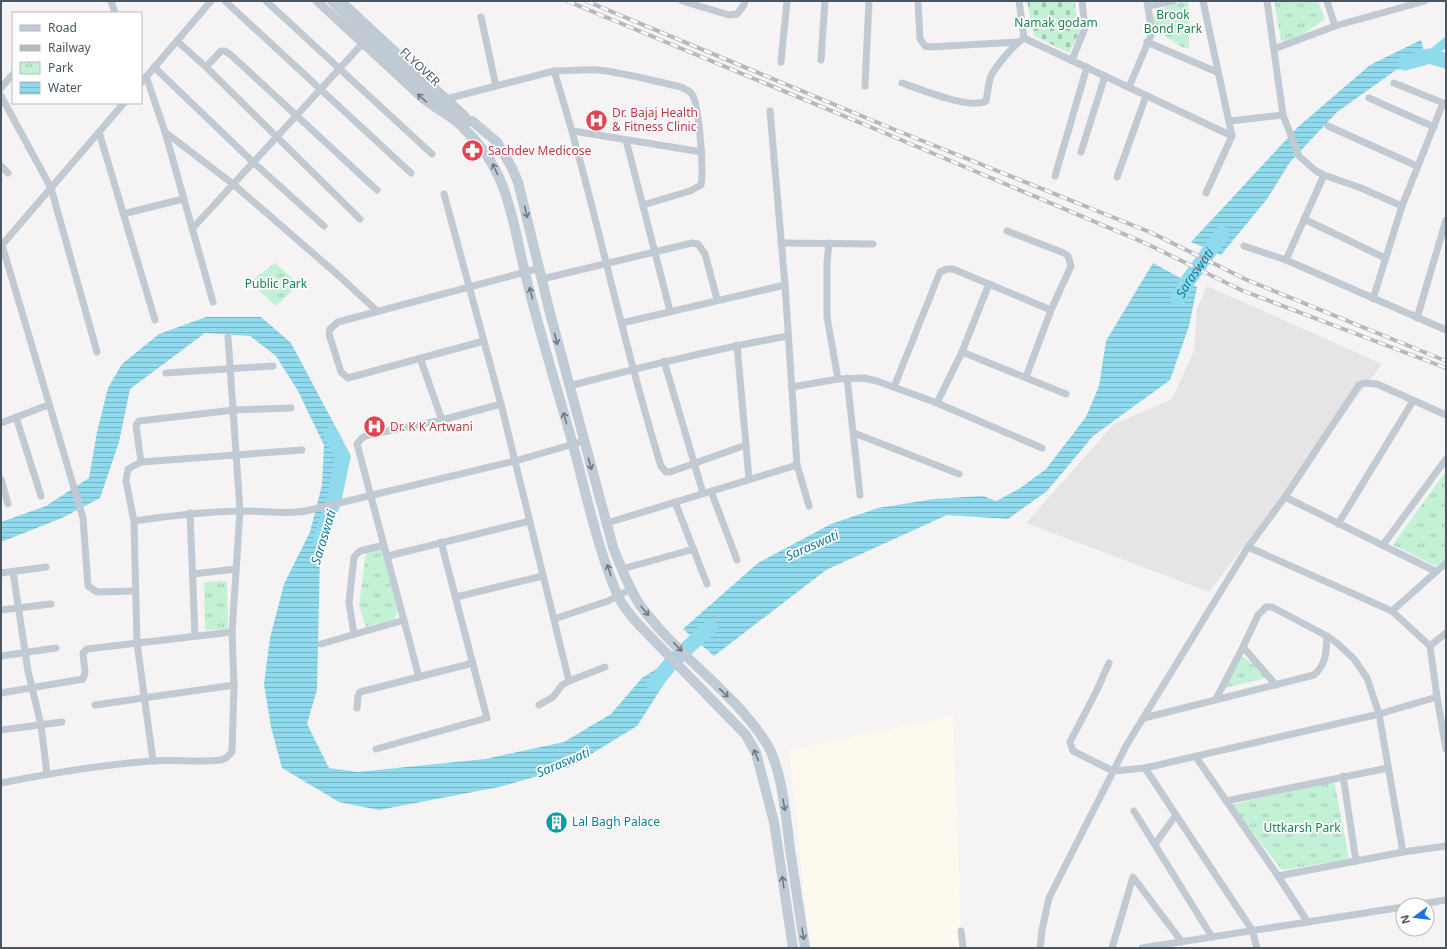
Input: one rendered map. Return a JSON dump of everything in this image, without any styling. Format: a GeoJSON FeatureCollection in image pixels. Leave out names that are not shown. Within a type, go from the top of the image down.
{"type":"FeatureCollection","features":[{"type":"Feature","properties":{"kind":"main road","name":"FLYOVER"},"geometry":{"type":"LineString","coordinates":[[332,1],[443,106],[466,123]]}},
{"type":"Feature","properties":{"kind":"main road"},"geometry":{"type":"LineString","coordinates":[[466,123],[496,142],[512,168],[524,201],[542,279],[584,441],[607,523],[622,569],[631,589],[640,605],[660,628],[731,700],[766,742],[772,757],[784,804],[805,948]]}},
{"type":"Feature","properties":{"kind":"main road"},"geometry":{"type":"LineString","coordinates":[[466,123],[488,154],[503,185],[510,204],[525,272],[594,524],[618,596],[626,610],[651,638],[746,735],[756,753],[774,822],[792,948]]}},
{"type":"Feature","properties":{"kind":"street"},"geometry":{"type":"LineString","coordinates":[[111,1],[115,12]]}},
{"type":"Feature","properties":{"kind":"street"},"geometry":{"type":"LineString","coordinates":[[142,82],[211,1]]}},
{"type":"Feature","properties":{"kind":"street"},"geometry":{"type":"LineString","coordinates":[[225,1],[411,173]]}},
{"type":"Feature","properties":{"kind":"street"},"geometry":{"type":"LineString","coordinates":[[266,1],[432,154]]}},
{"type":"Feature","properties":{"kind":"street"},"geometry":{"type":"LineString","coordinates":[[317,1],[431,106],[466,123]]}},
{"type":"Feature","properties":{"kind":"street"},"geometry":{"type":"LineString","coordinates":[[341,1],[446,99],[466,123]]}},
{"type":"Feature","properties":{"kind":"street"},"geometry":{"type":"LineString","coordinates":[[686,2],[729,15],[737,14],[744,5],[745,1]]}},
{"type":"Feature","properties":{"kind":"street"},"geometry":{"type":"LineString","coordinates":[[781,62],[787,1]]}},
{"type":"Feature","properties":{"kind":"street"},"geometry":{"type":"LineString","coordinates":[[821,60],[825,1]]}},
{"type":"Feature","properties":{"kind":"street"},"geometry":{"type":"LineString","coordinates":[[865,86],[869,1]]}},
{"type":"Feature","properties":{"kind":"street"},"geometry":{"type":"LineString","coordinates":[[918,1],[920,38],[925,46],[930,47],[1018,42]]}},
{"type":"Feature","properties":{"kind":"street"},"geometry":{"type":"LineString","coordinates":[[1018,1],[1024,38]]}},
{"type":"Feature","properties":{"kind":"street"},"geometry":{"type":"LineString","coordinates":[[1072,60],[1085,28],[1082,1]]}},
{"type":"Feature","properties":{"kind":"street"},"geometry":{"type":"LineString","coordinates":[[1129,86],[1152,33],[1147,4],[1172,1]]}},
{"type":"Feature","properties":{"kind":"street"},"geometry":{"type":"LineString","coordinates":[[1203,1],[1217,72],[1232,136],[1206,193]]}},
{"type":"Feature","properties":{"kind":"street"},"geometry":{"type":"LineString","coordinates":[[1267,1],[1285,118],[1299,156],[1316,171],[1324,175],[1361,188],[1402,206]]}},
{"type":"Feature","properties":{"kind":"street"},"geometry":{"type":"LineString","coordinates":[[1326,1],[1335,26]]}},
{"type":"Feature","properties":{"kind":"street"},"geometry":{"type":"LineString","coordinates":[[1274,49],[1335,26],[1425,1]]}},
{"type":"Feature","properties":{"kind":"street"},"geometry":{"type":"LineString","coordinates":[[481,17],[496,86]]}},
{"type":"Feature","properties":{"kind":"street"},"geometry":{"type":"LineString","coordinates":[[902,83],[969,104],[981,103],[986,101],[991,76],[1018,42],[1024,38]]}},
{"type":"Feature","properties":{"kind":"street"},"geometry":{"type":"LineString","coordinates":[[1024,38],[1129,86],[1146,96],[1232,136]]}},
{"type":"Feature","properties":{"kind":"street"},"geometry":{"type":"LineString","coordinates":[[177,41],[206,67],[360,219]]}},
{"type":"Feature","properties":{"kind":"street"},"geometry":{"type":"LineString","coordinates":[[1147,42],[1217,72]]}},
{"type":"Feature","properties":{"kind":"street"},"geometry":{"type":"LineString","coordinates":[[192,229],[253,162],[298,116],[339,68],[363,43]]}},
{"type":"Feature","properties":{"kind":"street"},"geometry":{"type":"LineString","coordinates":[[206,67],[218,53],[225,51],[298,116],[377,190]]}},
{"type":"Feature","properties":{"kind":"street"},"geometry":{"type":"LineString","coordinates":[[154,67],[253,162],[324,226]]}},
{"type":"Feature","properties":{"kind":"street"},"geometry":{"type":"LineString","coordinates":[[1054,176],[1086,67]]}},
{"type":"Feature","properties":{"kind":"street"},"geometry":{"type":"LineString","coordinates":[[446,99],[554,71],[598,70],[681,86],[693,95],[695,103],[702,152],[703,177],[701,185],[698,188],[643,205]]}},
{"type":"Feature","properties":{"kind":"street"},"geometry":{"type":"LineString","coordinates":[[554,71],[573,131],[606,264],[660,466],[666,472],[746,445]]}},
{"type":"Feature","properties":{"kind":"street"},"geometry":{"type":"LineString","coordinates":[[1,88],[12,75]]}},
{"type":"Feature","properties":{"kind":"street"},"geometry":{"type":"LineString","coordinates":[[146,76],[165,132],[213,302]]}},
{"type":"Feature","properties":{"kind":"street"},"geometry":{"type":"LineString","coordinates":[[1081,152],[1106,76]]}},
{"type":"Feature","properties":{"kind":"street"},"geometry":{"type":"LineString","coordinates":[[1373,299],[1402,206],[1417,166],[1444,104],[1394,83]]}},
{"type":"Feature","properties":{"kind":"street"},"geometry":{"type":"LineString","coordinates":[[1,96],[51,188],[97,352]]}},
{"type":"Feature","properties":{"kind":"street"},"geometry":{"type":"LineString","coordinates":[[1117,177],[1146,96]]}},
{"type":"Feature","properties":{"kind":"street"},"geometry":{"type":"LineString","coordinates":[[1369,98],[1434,127]]}},
{"type":"Feature","properties":{"kind":"street"},"geometry":{"type":"LineString","coordinates":[[123,104],[2,245],[48,405],[83,518],[88,586],[97,592],[135,590]]}},
{"type":"Feature","properties":{"kind":"street"},"geometry":{"type":"LineString","coordinates":[[770,111],[785,284],[797,465],[809,506]]}},
{"type":"Feature","properties":{"kind":"street"},"geometry":{"type":"LineString","coordinates":[[1229,121],[1285,118]]}},
{"type":"Feature","properties":{"kind":"street"},"geometry":{"type":"LineString","coordinates":[[1328,126],[1417,166]]}},
{"type":"Feature","properties":{"kind":"street"},"geometry":{"type":"LineString","coordinates":[[573,131],[702,152]]}},
{"type":"Feature","properties":{"kind":"street"},"geometry":{"type":"LineString","coordinates":[[99,132],[155,320]]}},
{"type":"Feature","properties":{"kind":"street"},"geometry":{"type":"LineString","coordinates":[[165,132],[233,184],[377,311]]}},
{"type":"Feature","properties":{"kind":"street"},"geometry":{"type":"LineString","coordinates":[[626,140],[670,310]]}},
{"type":"Feature","properties":{"kind":"street"},"geometry":{"type":"LineString","coordinates":[[1,166],[8,173]]}},
{"type":"Feature","properties":{"kind":"street"},"geometry":{"type":"LineString","coordinates":[[1286,260],[1324,175]]}},
{"type":"Feature","properties":{"kind":"street"},"geometry":{"type":"LineString","coordinates":[[444,194],[501,404],[569,681]]}},
{"type":"Feature","properties":{"kind":"street"},"geometry":{"type":"LineString","coordinates":[[123,214],[183,198]]}},
{"type":"Feature","properties":{"kind":"street"},"geometry":{"type":"LineString","coordinates":[[1304,219],[1385,258]]}},
{"type":"Feature","properties":{"kind":"street"},"geometry":{"type":"LineString","coordinates":[[1417,318],[1446,220]]}},
{"type":"Feature","properties":{"kind":"street"},"geometry":{"type":"LineString","coordinates":[[1007,231],[1068,256],[1071,266],[1051,310],[1026,377]]}},
{"type":"Feature","properties":{"kind":"street"},"geometry":{"type":"LineString","coordinates":[[781,242],[873,244]]}},
{"type":"Feature","properties":{"kind":"street"},"geometry":{"type":"LineString","coordinates":[[542,279],[692,243],[698,244],[706,254],[717,299]]}},
{"type":"Feature","properties":{"kind":"street"},"geometry":{"type":"LineString","coordinates":[[829,243],[827,263],[827,318],[838,379]]}},
{"type":"Feature","properties":{"kind":"street"},"geometry":{"type":"LineString","coordinates":[[1244,246],[1286,260],[1446,330]]}},
{"type":"Feature","properties":{"kind":"street"},"geometry":{"type":"LineString","coordinates":[[484,341],[348,378],[343,375],[329,334],[330,329],[338,322],[540,268]]}},
{"type":"Feature","properties":{"kind":"street"},"geometry":{"type":"LineString","coordinates":[[894,387],[940,272],[947,269],[953,269],[1051,310]]}},
{"type":"Feature","properties":{"kind":"street"},"geometry":{"type":"LineString","coordinates":[[622,323],[670,310],[785,284]]}},
{"type":"Feature","properties":{"kind":"street"},"geometry":{"type":"LineString","coordinates":[[937,403],[962,352],[989,284]]}},
{"type":"Feature","properties":{"kind":"street"},"geometry":{"type":"LineString","coordinates":[[569,386],[664,361],[737,345],[788,336]]}},
{"type":"Feature","properties":{"kind":"street"},"geometry":{"type":"LineString","coordinates":[[1,783],[47,774],[153,761],[212,761],[226,758],[232,752],[234,685],[232,632],[240,510],[228,337]]}},
{"type":"Feature","properties":{"kind":"street"},"geometry":{"type":"LineString","coordinates":[[737,345],[749,479]]}},
{"type":"Feature","properties":{"kind":"street"},"geometry":{"type":"LineString","coordinates":[[962,352],[1066,394]]}},
{"type":"Feature","properties":{"kind":"street"},"geometry":{"type":"LineString","coordinates":[[420,358],[442,420]]}},
{"type":"Feature","properties":{"kind":"street"},"geometry":{"type":"LineString","coordinates":[[664,361],[695,463],[738,560]]}},
{"type":"Feature","properties":{"kind":"street"},"geometry":{"type":"LineString","coordinates":[[166,373],[273,366]]}},
{"type":"Feature","properties":{"kind":"street"},"geometry":{"type":"LineString","coordinates":[[847,378],[860,494]]}},
{"type":"Feature","properties":{"kind":"street"},"geometry":{"type":"LineString","coordinates":[[792,388],[838,379],[864,378],[894,387],[937,403],[1042,448]]}},
{"type":"Feature","properties":{"kind":"street"},"geometry":{"type":"LineString","coordinates":[[1040,948],[1042,930],[1049,898],[1113,771],[1248,547],[1285,497],[1359,385],[1364,383],[1377,384],[1446,415]]}},
{"type":"Feature","properties":{"kind":"street"},"geometry":{"type":"LineString","coordinates":[[1338,524],[1412,400]]}},
{"type":"Feature","properties":{"kind":"street"},"geometry":{"type":"LineString","coordinates":[[419,677],[357,444],[362,438],[368,435],[442,420],[501,404]]}},
{"type":"Feature","properties":{"kind":"street"},"geometry":{"type":"LineString","coordinates":[[1,423],[48,405]]}},
{"type":"Feature","properties":{"kind":"street"},"geometry":{"type":"LineString","coordinates":[[141,462],[136,426],[139,421],[234,410],[291,408]]}},
{"type":"Feature","properties":{"kind":"street"},"geometry":{"type":"LineString","coordinates":[[16,418],[41,496]]}},
{"type":"Feature","properties":{"kind":"street"},"geometry":{"type":"LineString","coordinates":[[854,433],[959,474]]}},
{"type":"Feature","properties":{"kind":"street"},"geometry":{"type":"LineString","coordinates":[[134,521],[190,513],[240,510],[288,513],[306,511],[515,461],[584,441]]}},
{"type":"Feature","properties":{"kind":"street"},"geometry":{"type":"LineString","coordinates":[[153,761],[137,643],[134,521],[126,481],[128,469],[141,462],[302,450]]}},
{"type":"Feature","properties":{"kind":"street"},"geometry":{"type":"LineString","coordinates":[[1383,545],[1445,464]]}},
{"type":"Feature","properties":{"kind":"street"},"geometry":{"type":"LineString","coordinates":[[607,523],[797,465]]}},
{"type":"Feature","properties":{"kind":"street"},"geometry":{"type":"LineString","coordinates":[[1,479],[8,504]]}},
{"type":"Feature","properties":{"kind":"street"},"geometry":{"type":"LineString","coordinates":[[1285,497],[1435,571]]}},
{"type":"Feature","properties":{"kind":"street"},"geometry":{"type":"LineString","coordinates":[[675,502],[707,584]]}},
{"type":"Feature","properties":{"kind":"street"},"geometry":{"type":"LineString","coordinates":[[190,513],[195,636]]}},
{"type":"Feature","properties":{"kind":"street"},"geometry":{"type":"LineString","coordinates":[[388,556],[530,521]]}},
{"type":"Feature","properties":{"kind":"street"},"geometry":{"type":"LineString","coordinates":[[376,749],[487,718],[441,542]]}},
{"type":"Feature","properties":{"kind":"street"},"geometry":{"type":"LineString","coordinates":[[354,634],[349,603],[354,557],[360,550],[384,545]]}},
{"type":"Feature","properties":{"kind":"street"},"geometry":{"type":"LineString","coordinates":[[1248,547],[1392,611],[1430,646],[1436,697],[1446,748]]}},
{"type":"Feature","properties":{"kind":"street"},"geometry":{"type":"LineString","coordinates":[[622,569],[694,549]]}},
{"type":"Feature","properties":{"kind":"street"},"geometry":{"type":"LineString","coordinates":[[1392,611],[1435,571],[1446,563]]}},
{"type":"Feature","properties":{"kind":"street"},"geometry":{"type":"LineString","coordinates":[[1,573],[46,567]]}},
{"type":"Feature","properties":{"kind":"street"},"geometry":{"type":"LineString","coordinates":[[193,574],[236,569]]}},
{"type":"Feature","properties":{"kind":"street"},"geometry":{"type":"LineString","coordinates":[[13,572],[25,652],[40,725],[47,774]]}},
{"type":"Feature","properties":{"kind":"street"},"geometry":{"type":"LineString","coordinates":[[456,597],[543,576]]}},
{"type":"Feature","properties":{"kind":"street"},"geometry":{"type":"LineString","coordinates":[[554,618],[618,596],[631,589]]}},
{"type":"Feature","properties":{"kind":"street"},"geometry":{"type":"LineString","coordinates":[[1,610],[51,604]]}},
{"type":"Feature","properties":{"kind":"street"},"geometry":{"type":"LineString","coordinates":[[1216,699],[1258,615],[1266,607],[1272,607],[1327,636],[1354,659],[1367,678],[1379,714],[1404,852]]}},
{"type":"Feature","properties":{"kind":"street"},"geometry":{"type":"LineString","coordinates":[[321,644],[404,620]]}},
{"type":"Feature","properties":{"kind":"street"},"geometry":{"type":"LineString","coordinates":[[1,693],[83,679],[85,672],[83,653],[87,649],[232,632]]}},
{"type":"Feature","properties":{"kind":"street"},"geometry":{"type":"LineString","coordinates":[[1430,646],[1446,633]]}},
{"type":"Feature","properties":{"kind":"street"},"geometry":{"type":"LineString","coordinates":[[1144,718],[1314,674],[1320,670],[1325,659],[1327,636]]}},
{"type":"Feature","properties":{"kind":"street"},"geometry":{"type":"LineString","coordinates":[[1243,647],[1276,685]]}},
{"type":"Feature","properties":{"kind":"street"},"geometry":{"type":"LineString","coordinates":[[1,656],[56,648]]}},
{"type":"Feature","properties":{"kind":"street"},"geometry":{"type":"LineString","coordinates":[[357,708],[358,696],[360,692],[473,663]]}},
{"type":"Feature","properties":{"kind":"street"},"geometry":{"type":"LineString","coordinates":[[1109,663],[1070,742],[1073,751],[1113,771],[1145,768],[1196,757],[1379,714],[1436,697]]}},
{"type":"Feature","properties":{"kind":"street"},"geometry":{"type":"LineString","coordinates":[[539,705],[553,697],[562,685],[605,667]]}},
{"type":"Feature","properties":{"kind":"street"},"geometry":{"type":"LineString","coordinates":[[95,705],[234,685]]}},
{"type":"Feature","properties":{"kind":"street"},"geometry":{"type":"LineString","coordinates":[[1,730],[62,722]]}},
{"type":"Feature","properties":{"kind":"street"},"geometry":{"type":"LineString","coordinates":[[1196,757],[1278,876],[1307,921]]}},
{"type":"Feature","properties":{"kind":"street"},"geometry":{"type":"LineString","coordinates":[[1145,768],[1252,930],[1258,948]]}},
{"type":"Feature","properties":{"kind":"street"},"geometry":{"type":"LineString","coordinates":[[1226,800],[1388,768]]}},
{"type":"Feature","properties":{"kind":"street"},"geometry":{"type":"LineString","coordinates":[[1343,776],[1356,861]]}},
{"type":"Feature","properties":{"kind":"street"},"geometry":{"type":"LineString","coordinates":[[1134,810],[1212,937]]}},
{"type":"Feature","properties":{"kind":"street"},"geometry":{"type":"LineString","coordinates":[[1155,844],[1176,815]]}},
{"type":"Feature","properties":{"kind":"street"},"geometry":{"type":"LineString","coordinates":[[1278,876],[1404,852],[1446,846]]}},
{"type":"Feature","properties":{"kind":"street"},"geometry":{"type":"LineString","coordinates":[[1112,948],[1133,877],[1182,942]]}},
{"type":"Feature","properties":{"kind":"street"},"geometry":{"type":"LineString","coordinates":[[1435,902],[1446,900]]}},
{"type":"Feature","properties":{"kind":"street"},"geometry":{"type":"LineString","coordinates":[[1142,948],[1395,908]]}},
{"type":"Feature","properties":{"kind":"street"},"geometry":{"type":"LineString","coordinates":[[961,931],[963,948]]}},
{"type":"Feature","properties":{"kind":"shaded area"},"geometry":{"type":"Polygon","coordinates":[[[1207,286],[1382,364],[1209,592],[1026,523],[1114,424],[1172,399],[1194,351],[1197,309],[1207,286]]]}},
{"type":"Feature","properties":{"kind":"shaded area"},"geometry":{"type":"Polygon","coordinates":[[[953,716],[961,931],[963,948],[810,948],[789,750],[953,716]]]}},
{"type":"Feature","properties":{"kind":"green space","name":"Namak godam"},"geometry":{"type":"Polygon","coordinates":[[[1027,1],[1074,1],[1080,31],[1069,53],[1034,36],[1027,1]]]}},
{"type":"Feature","properties":{"kind":"green space","name":"Brook Bond Park"},"geometry":{"type":"Polygon","coordinates":[[[1182,1],[1188,1],[1189,48],[1183,48],[1152,27],[1150,19],[1165,7],[1182,1]]]}},
{"type":"Feature","properties":{"kind":"green space"},"geometry":{"type":"Polygon","coordinates":[[[1274,1],[1318,1],[1325,19],[1296,39],[1281,41],[1274,1]]]}},
{"type":"Feature","properties":{"kind":"green space","name":"Public Park"},"geometry":{"type":"Polygon","coordinates":[[[275,263],[299,284],[276,306],[250,282],[275,263]]]}},
{"type":"Feature","properties":{"kind":"green space"},"geometry":{"type":"Polygon","coordinates":[[[1445,472],[1446,559],[1436,566],[1393,545],[1445,472]]]}},
{"type":"Feature","properties":{"kind":"green space"},"geometry":{"type":"Polygon","coordinates":[[[382,549],[398,612],[394,619],[366,627],[359,606],[366,552],[382,549]]]}},
{"type":"Feature","properties":{"kind":"green space"},"geometry":{"type":"Polygon","coordinates":[[[227,581],[228,629],[205,630],[204,582],[227,581]]]}},
{"type":"Feature","properties":{"kind":"green space"},"geometry":{"type":"Polygon","coordinates":[[[1242,656],[1271,677],[1224,688],[1242,656]]]}},
{"type":"Feature","properties":{"kind":"green space","name":"Uttkarsh Park"},"geometry":{"type":"Polygon","coordinates":[[[1334,780],[1349,859],[1282,870],[1231,805],[1334,780]]]}},
{"type":"Feature","properties":{"kind":"water"},"geometry":{"type":"Polygon","coordinates":[[[1421,40],[1427,65],[1396,70],[1337,112],[1290,162],[1267,199],[1221,255],[1191,242],[1298,127],[1370,65],[1421,40]]]}},
{"type":"Feature","properties":{"kind":"water"},"geometry":{"type":"Polygon","coordinates":[[[1153,263],[1197,287],[1189,326],[1170,380],[1093,436],[1047,491],[1008,519],[947,515],[826,570],[714,656],[683,629],[758,563],[831,524],[878,508],[934,499],[983,496],[996,501],[1019,489],[1046,469],[1086,417],[1099,386],[1106,341],[1153,263]]]}},
{"type":"Feature","properties":{"kind":"water"},"geometry":{"type":"Polygon","coordinates":[[[206,317],[261,317],[291,343],[343,441],[320,555],[317,690],[307,724],[329,768],[358,772],[485,759],[564,742],[611,714],[642,678],[664,664],[671,673],[637,726],[570,767],[499,787],[379,810],[339,802],[282,768],[271,727],[264,684],[270,638],[284,584],[310,532],[322,485],[324,445],[298,391],[276,356],[250,336],[205,333],[130,389],[119,442],[100,498],[62,518],[1,542],[1,522],[46,506],[89,478],[97,432],[108,388],[122,364],[159,334],[206,317]]]}},
{"type":"Feature","properties":{"kind":"waterway"},"geometry":{"type":"LineString","coordinates":[[1429,56],[1446,42]]}},
{"type":"Feature","properties":{"kind":"waterway","name":"Saraswati"},"geometry":{"type":"LineString","coordinates":[[1405,63],[1429,56],[1446,61]]}},
{"type":"Feature","properties":{"kind":"waterway","name":"Saraswati"},"geometry":{"type":"LineString","coordinates":[[1178,299],[1187,282],[1222,234]]}},
{"type":"Feature","properties":{"kind":"waterway","name":"Saraswati"},"geometry":{"type":"LineString","coordinates":[[320,540],[334,500],[343,457],[331,434]]}},
{"type":"Feature","properties":{"kind":"waterway","name":"Saraswati"},"geometry":{"type":"LineString","coordinates":[[654,684],[672,662],[710,627]]}},
{"type":"Feature","properties":{"kind":"railway"},"geometry":{"type":"LineString","coordinates":[[567,1],[1145,243],[1241,290],[1446,368]]}},
{"type":"Feature","properties":{"kind":"railway"},"geometry":{"type":"LineString","coordinates":[[586,1],[893,129],[1152,233],[1247,280],[1446,361]]}},
{"type":"Feature","properties":{"kind":"place","name":"Dr. Bajaj Health & Fitness Clinic"},"geometry":{"type":"Point","coordinates":[596,120]}},
{"type":"Feature","properties":{"kind":"place","name":"Sachdev Medicose"},"geometry":{"type":"Point","coordinates":[472,151]}},
{"type":"Feature","properties":{"kind":"place","name":"Dr. K K Artwani"},"geometry":{"type":"Point","coordinates":[375,427]}},
{"type":"Feature","properties":{"kind":"place","name":"Lal Bagh Palace"},"geometry":{"type":"Point","coordinates":[557,822]}}]}
